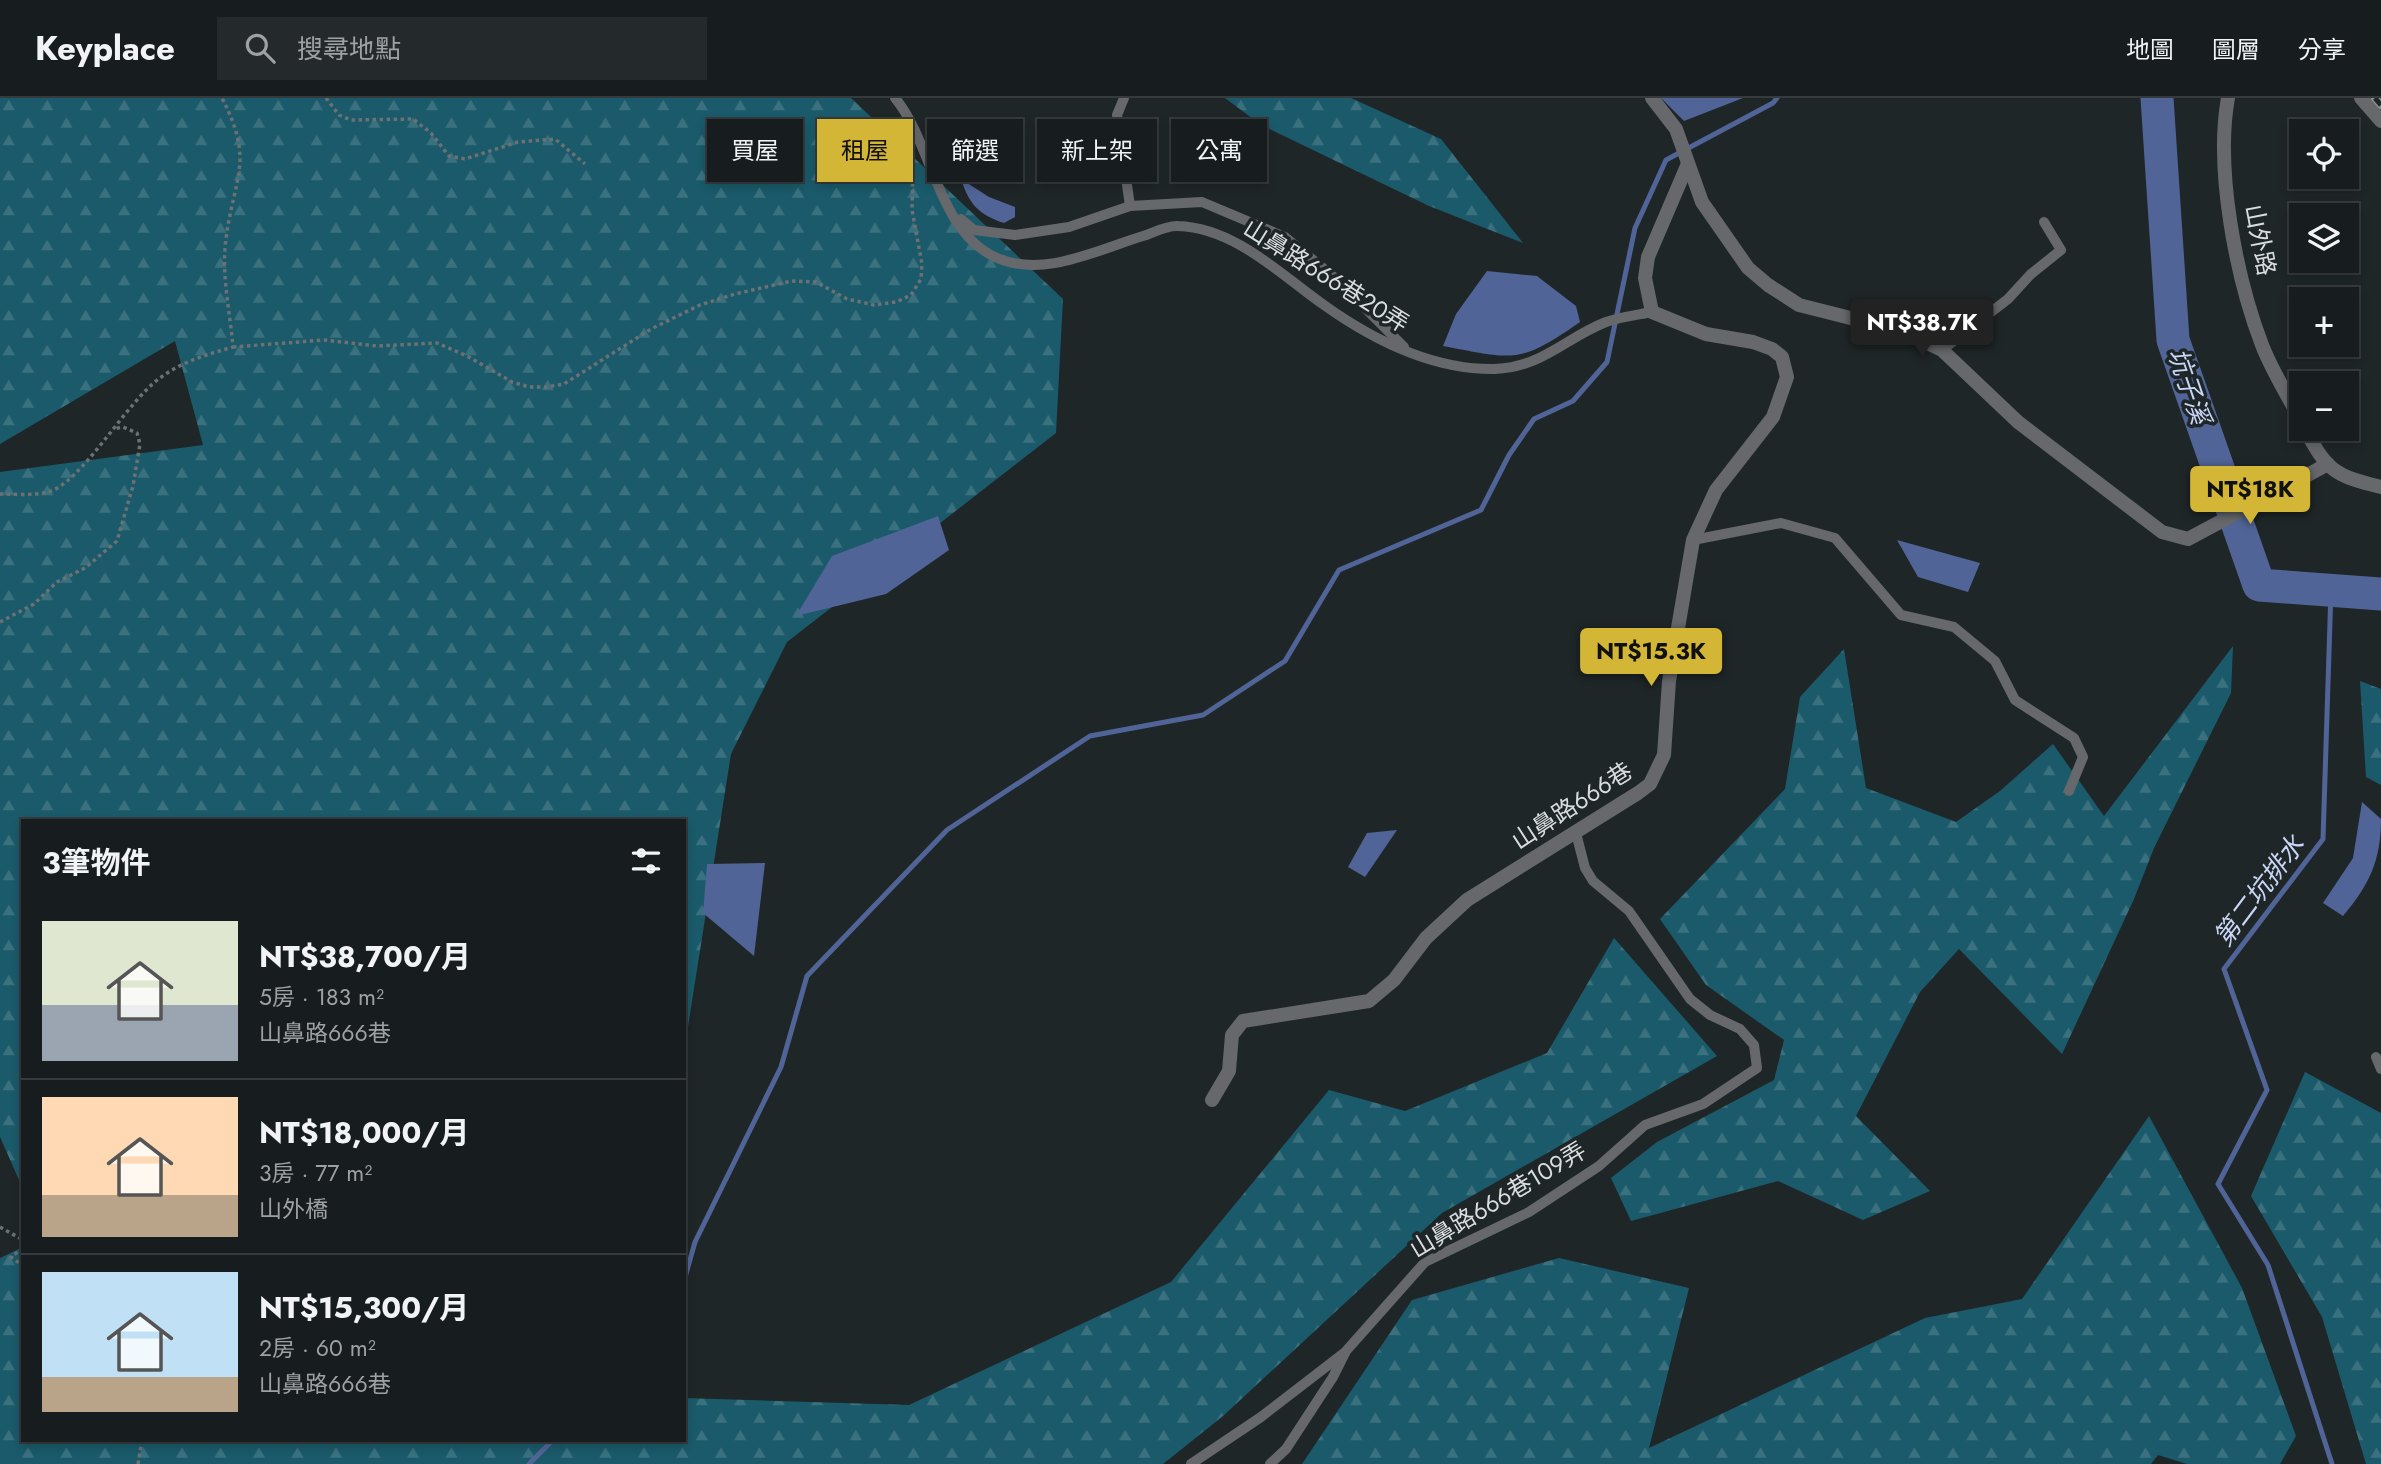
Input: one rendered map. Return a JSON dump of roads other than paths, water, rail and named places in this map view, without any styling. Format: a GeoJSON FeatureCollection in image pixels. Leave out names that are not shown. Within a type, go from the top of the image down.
{"type":"FeatureCollection","features":[{"type":"Feature","properties":{"kind":"street"},"geometry":{"type":"LineString","coordinates":[[1652,98],[1679,136],[1702,202],[1748,268],[1799,305],[1902,331],[1942,350],[2028,431],[2162,532],[2188,539],[2328,464]]}},
{"type":"Feature","properties":{"kind":"street","name":"山外路"},"geometry":{"type":"LineString","coordinates":[[2228,98],[2222,132],[2234,244],[2262,345],[2289,398]]}},
{"type":"Feature","properties":{"kind":"street"},"geometry":{"type":"LineString","coordinates":[[2361,98],[2381,121]]}},
{"type":"Feature","properties":{"kind":"street"},"geometry":{"type":"LineString","coordinates":[[1652,312],[1645,278],[1648,257],[1686,162]]}},
{"type":"Feature","properties":{"kind":"street","name":"山鼻路666巷"},"geometry":{"type":"LineString","coordinates":[[1212,1100],[1229,1071],[1232,1035],[1243,1021],[1369,1001],[1394,981],[1426,939],[1467,900],[1639,793],[1657,772],[1666,741],[1669,681],[1693,540],[1716,490],[1773,417],[1787,377],[1782,356],[1772,349],[1753,342],[1706,334],[1652,312]]}},
{"type":"Feature","properties":{"kind":"street"},"geometry":{"type":"LineString","coordinates":[[2311,441],[2320,457],[2343,478],[2381,487]]}},
{"type":"Feature","properties":{"kind":"lane","name":"山鼻路666巷20弄"},"geometry":{"type":"LineString","coordinates":[[895,98],[949,208],[968,236],[994,257],[1040,267],[1176,225],[1220,234],[1278,270],[1336,313],[1379,340],[1457,366],[1495,369],[1524,365],[1620,318],[1652,312]]}},
{"type":"Feature","properties":{"kind":"lane"},"geometry":{"type":"LineString","coordinates":[[1124,98],[1117,115],[1130,206]]}},
{"type":"Feature","properties":{"kind":"lane"},"geometry":{"type":"LineString","coordinates":[[949,208],[974,230],[1015,235],[1069,227],[1130,206],[1202,202],[1285,237],[1334,277],[1407,351]]}},
{"type":"Feature","properties":{"kind":"lane"},"geometry":{"type":"LineString","coordinates":[[1942,350],[2008,299],[2031,274],[2061,250],[2044,222]]}},
{"type":"Feature","properties":{"kind":"lane"},"geometry":{"type":"LineString","coordinates":[[1693,540],[1781,523],[1835,538],[1901,615],[1954,627],[1995,661],[2015,700],[2074,738],[2083,757],[2069,791]]}},
{"type":"Feature","properties":{"kind":"lane","name":"山鼻路666巷109弄"},"geometry":{"type":"LineString","coordinates":[[1270,1464],[1293,1438],[1333,1377],[1346,1351],[1425,1262],[1529,1212],[1599,1166],[1645,1125],[1703,1104],[1757,1068],[1754,1045],[1740,1029],[1710,1016],[1690,999],[1629,911],[1593,881],[1585,868],[1576,833]]}},
{"type":"Feature","properties":{"kind":"lane"},"geometry":{"type":"LineString","coordinates":[[2376,1057],[2381,1069]]}},
{"type":"Feature","properties":{"kind":"lane"},"geometry":{"type":"LineString","coordinates":[[1191,1464],[1261,1417],[1346,1351]]}},
{"type":"Feature","properties":{"kind":"waterway"},"geometry":{"type":"LineString","coordinates":[[686,1274],[695,1242],[781,1067],[807,976],[947,830],[1090,736],[1203,715],[1285,661],[1339,570],[1481,510],[1509,455],[1534,419],[1573,401],[1607,362],[1635,228],[1666,160],[1773,103],[1777,98]]}},
{"type":"Feature","properties":{"kind":"waterway","name":"坑子溪"},"geometry":{"type":"LineString","coordinates":[[2157,98],[2173,340],[2259,585],[2381,594]]}},
{"type":"Feature","properties":{"kind":"waterway","name":"第二坑排水"},"geometry":{"type":"LineString","coordinates":[[2331,590],[2323,839],[2224,969],[2267,1090],[2218,1184],[2268,1265],[2332,1464]]}},
{"type":"Feature","properties":{"kind":"waterway"},"geometry":{"type":"LineString","coordinates":[[529,1464],[551,1442]]}},
{"type":"Feature","properties":{"kind":"railway"},"geometry":{"type":"LineString","coordinates":[[2375,98],[2381,105]]}}]}
